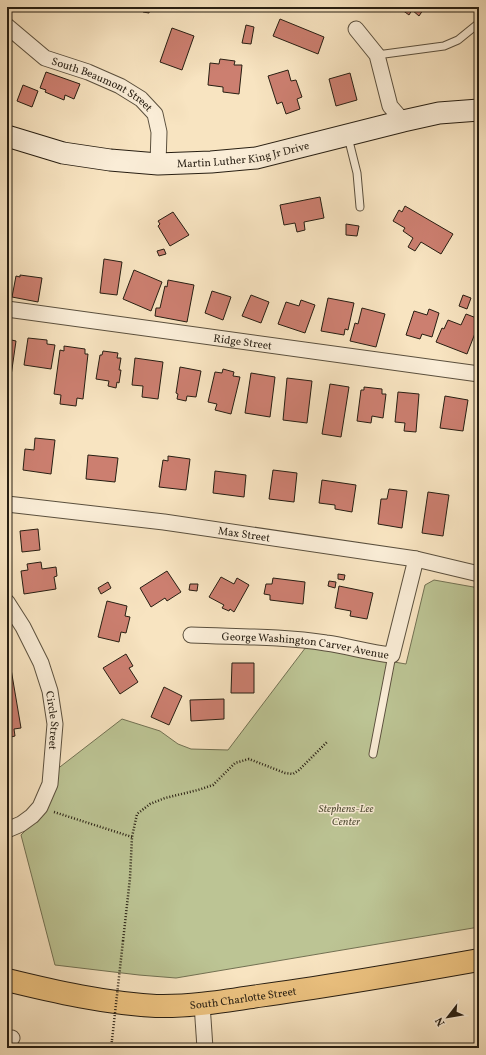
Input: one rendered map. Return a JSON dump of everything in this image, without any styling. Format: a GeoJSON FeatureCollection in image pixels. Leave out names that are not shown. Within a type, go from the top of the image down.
{"type":"FeatureCollection","features":[{"type":"Feature","properties":{"kind":"main road","name":"Martin Luther King Jr Drive"},"geometry":{"type":"LineString","coordinates":[[7,136],[63,154],[110,160],[158,164],[211,162],[256,158],[439,113],[479,110]]}},
{"type":"Feature","properties":{"kind":"main road","name":"South Charlotte Street"},"geometry":{"type":"LineString","coordinates":[[7,980],[108,1002],[157,1006],[202,1004],[274,994],[479,960]]}},
{"type":"Feature","properties":{"kind":"street","name":"South Beaumont Street"},"geometry":{"type":"LineString","coordinates":[[7,26],[45,58],[88,72],[120,86],[141,99],[155,114],[159,132],[158,164]]}},
{"type":"Feature","properties":{"kind":"street"},"geometry":{"type":"LineString","coordinates":[[356,29],[377,55],[390,106],[404,121]]}},
{"type":"Feature","properties":{"kind":"street","name":"Ridge Street"},"geometry":{"type":"LineString","coordinates":[[7,309],[479,374]]}},
{"type":"Feature","properties":{"kind":"street","name":"Max Street"},"geometry":{"type":"LineString","coordinates":[[7,504],[164,522],[416,559],[479,574]]}},
{"type":"Feature","properties":{"kind":"street","name":"George Washington Carver Avenue"},"geometry":{"type":"LineString","coordinates":[[191,635],[287,638],[326,643],[392,655],[416,559]]}},
{"type":"Feature","properties":{"kind":"street","name":"Circle Street"},"geometry":{"type":"LineString","coordinates":[[7,602],[23,627],[41,663],[52,697],[55,724],[50,784],[40,807],[32,816],[21,824],[7,830]]}},
{"type":"Feature","properties":{"kind":"street"},"geometry":{"type":"LineString","coordinates":[[202,1004],[205,1048]]}},
{"type":"Feature","properties":{"kind":"lane"},"geometry":{"type":"LineString","coordinates":[[377,55],[444,46],[458,40],[479,23]]}},
{"type":"Feature","properties":{"kind":"lane"},"geometry":{"type":"LineString","coordinates":[[348,135],[357,173],[360,207]]}},
{"type":"Feature","properties":{"kind":"lane"},"geometry":{"type":"LineString","coordinates":[[373,754],[392,655]]}},
{"type":"Feature","properties":{"kind":"path"},"geometry":{"type":"LineString","coordinates":[[111,1048],[130,878],[132,837],[137,814],[150,804],[213,785],[235,763],[249,759],[285,773],[293,774],[327,742]]}},
{"type":"Feature","properties":{"kind":"path"},"geometry":{"type":"LineString","coordinates":[[40,807],[132,837]]}},
{"type":"Feature","properties":{"kind":"green space","name":"Stephens-Lee Center"},"geometry":{"type":"Polygon","coordinates":[[[434,580],[479,588],[479,927],[176,978],[55,965],[21,835],[42,814],[56,770],[122,719],[160,731],[178,744],[191,749],[228,750],[306,647],[406,664],[425,585],[434,580]]]}},
{"type":"Feature","properties":{"kind":"building"},"geometry":{"type":"Polygon","coordinates":[[[10,7],[30,7],[10,11],[10,7]]]}},
{"type":"Feature","properties":{"kind":"building"},"geometry":{"type":"Polygon","coordinates":[[[144,7],[150,8],[149,13],[143,12],[144,7]]]}},
{"type":"Feature","properties":{"kind":"building"},"geometry":{"type":"Polygon","coordinates":[[[398,7],[425,7],[419,16],[412,10],[409,15],[398,7]]]}},
{"type":"Feature","properties":{"kind":"building"},"geometry":{"type":"Polygon","coordinates":[[[425,7],[434,7],[431,11],[425,7]]]}},
{"type":"Feature","properties":{"kind":"building"},"geometry":{"type":"Polygon","coordinates":[[[280,19],[324,37],[318,54],[273,36],[280,19]]]}},
{"type":"Feature","properties":{"kind":"building"},"geometry":{"type":"Polygon","coordinates":[[[246,25],[254,27],[251,44],[242,43],[246,25]]]}},
{"type":"Feature","properties":{"kind":"building"},"geometry":{"type":"Polygon","coordinates":[[[172,28],[194,36],[182,70],[160,62],[172,28]]]}},
{"type":"Feature","properties":{"kind":"building"},"geometry":{"type":"Polygon","coordinates":[[[220,59],[235,61],[234,65],[242,65],[239,94],[223,92],[223,87],[208,85],[210,63],[219,64],[220,59]]]}},
{"type":"Feature","properties":{"kind":"building"},"geometry":{"type":"Polygon","coordinates":[[[288,70],[291,81],[296,80],[302,97],[297,99],[300,109],[286,114],[282,102],[277,104],[268,76],[288,70]]]}},
{"type":"Feature","properties":{"kind":"building"},"geometry":{"type":"Polygon","coordinates":[[[46,72],[80,84],[74,99],[65,95],[64,100],[45,92],[46,90],[40,88],[46,72]]]}},
{"type":"Feature","properties":{"kind":"building"},"geometry":{"type":"Polygon","coordinates":[[[350,73],[357,100],[336,106],[329,79],[350,73]]]}},
{"type":"Feature","properties":{"kind":"building"},"geometry":{"type":"Polygon","coordinates":[[[23,85],[38,91],[32,107],[17,101],[23,85]]]}},
{"type":"Feature","properties":{"kind":"building"},"geometry":{"type":"Polygon","coordinates":[[[320,197],[324,218],[304,222],[305,230],[297,232],[295,223],[284,225],[280,205],[320,197]]]}},
{"type":"Feature","properties":{"kind":"building"},"geometry":{"type":"Polygon","coordinates":[[[405,206],[453,234],[441,254],[421,242],[415,251],[408,247],[413,238],[403,231],[405,228],[393,221],[399,210],[402,212],[405,206]]]}},
{"type":"Feature","properties":{"kind":"building"},"geometry":{"type":"Polygon","coordinates":[[[173,212],[189,235],[170,246],[158,226],[160,224],[158,221],[173,212]]]}},
{"type":"Feature","properties":{"kind":"building"},"geometry":{"type":"Polygon","coordinates":[[[346,224],[359,226],[357,236],[346,235],[346,224]]]}},
{"type":"Feature","properties":{"kind":"building"},"geometry":{"type":"Polygon","coordinates":[[[164,249],[166,254],[159,256],[157,251],[164,249]]]}},
{"type":"Feature","properties":{"kind":"building"},"geometry":{"type":"Polygon","coordinates":[[[104,259],[122,262],[117,295],[100,293],[104,259]]]}},
{"type":"Feature","properties":{"kind":"building"},"geometry":{"type":"Polygon","coordinates":[[[134,270],[162,282],[151,311],[123,299],[134,270]]]}},
{"type":"Feature","properties":{"kind":"building"},"geometry":{"type":"Polygon","coordinates":[[[20,275],[42,278],[38,302],[12,297],[16,276],[20,277],[20,275]]]}},
{"type":"Feature","properties":{"kind":"building"},"geometry":{"type":"Polygon","coordinates":[[[168,280],[194,285],[187,322],[155,316],[156,308],[160,308],[165,286],[167,287],[168,280]]]}},
{"type":"Feature","properties":{"kind":"building"},"geometry":{"type":"Polygon","coordinates":[[[212,291],[231,297],[223,320],[205,313],[212,291]]]}},
{"type":"Feature","properties":{"kind":"building"},"geometry":{"type":"Polygon","coordinates":[[[251,295],[269,302],[261,323],[242,316],[251,295]]]}},
{"type":"Feature","properties":{"kind":"building"},"geometry":{"type":"Polygon","coordinates":[[[463,295],[471,298],[467,309],[459,306],[463,295]]]}},
{"type":"Feature","properties":{"kind":"building"},"geometry":{"type":"Polygon","coordinates":[[[328,298],[354,303],[348,330],[345,329],[344,335],[321,331],[328,298]]]}},
{"type":"Feature","properties":{"kind":"building"},"geometry":{"type":"Polygon","coordinates":[[[301,300],[315,305],[305,333],[278,324],[286,302],[299,306],[301,300]]]}},
{"type":"Feature","properties":{"kind":"building"},"geometry":{"type":"Polygon","coordinates":[[[362,308],[385,314],[376,347],[350,341],[355,323],[358,324],[362,308]]]}},
{"type":"Feature","properties":{"kind":"building"},"geometry":{"type":"Polygon","coordinates":[[[429,309],[439,313],[432,337],[422,334],[420,339],[406,335],[414,311],[427,315],[429,309]]]}},
{"type":"Feature","properties":{"kind":"building"},"geometry":{"type":"Polygon","coordinates":[[[466,314],[479,319],[479,323],[467,354],[436,342],[442,328],[444,329],[448,320],[461,325],[466,314]]]}},
{"type":"Feature","properties":{"kind":"building"},"geometry":{"type":"Polygon","coordinates":[[[28,338],[47,340],[47,344],[55,345],[51,369],[24,365],[28,338]]]}},
{"type":"Feature","properties":{"kind":"building"},"geometry":{"type":"Polygon","coordinates":[[[7,339],[16,341],[11,376],[7,375],[7,339]]]}},
{"type":"Feature","properties":{"kind":"building"},"geometry":{"type":"Polygon","coordinates":[[[64,346],[85,349],[85,354],[88,354],[83,399],[77,398],[76,406],[60,404],[61,395],[54,394],[60,350],[64,351],[64,346]]]}},
{"type":"Feature","properties":{"kind":"building"},"geometry":{"type":"Polygon","coordinates":[[[103,351],[118,353],[117,358],[121,358],[119,383],[117,382],[116,388],[108,386],[109,381],[96,379],[100,355],[102,355],[103,351]]]}},
{"type":"Feature","properties":{"kind":"building"},"geometry":{"type":"Polygon","coordinates":[[[135,358],[163,362],[158,399],[142,397],[143,386],[132,385],[135,358]]]}},
{"type":"Feature","properties":{"kind":"building"},"geometry":{"type":"Polygon","coordinates":[[[180,367],[201,371],[196,397],[187,396],[186,401],[177,399],[178,394],[176,393],[180,367]]]}},
{"type":"Feature","properties":{"kind":"building"},"geometry":{"type":"Polygon","coordinates":[[[223,369],[234,372],[233,376],[240,377],[231,414],[215,410],[217,404],[208,402],[215,372],[222,373],[223,369]]]}},
{"type":"Feature","properties":{"kind":"building"},"geometry":{"type":"Polygon","coordinates":[[[251,373],[275,377],[270,417],[245,413],[251,373]]]}},
{"type":"Feature","properties":{"kind":"building"},"geometry":{"type":"Polygon","coordinates":[[[287,378],[312,381],[307,423],[283,420],[287,378]]]}},
{"type":"Feature","properties":{"kind":"building"},"geometry":{"type":"Polygon","coordinates":[[[330,384],[349,387],[341,437],[322,434],[330,384]]]}},
{"type":"Feature","properties":{"kind":"building"},"geometry":{"type":"Polygon","coordinates":[[[364,387],[382,389],[382,394],[386,394],[383,418],[372,416],[371,423],[357,421],[361,390],[364,390],[364,387]]]}},
{"type":"Feature","properties":{"kind":"building"},"geometry":{"type":"Polygon","coordinates":[[[398,392],[419,394],[416,432],[404,431],[405,423],[395,422],[398,392]]]}},
{"type":"Feature","properties":{"kind":"building"},"geometry":{"type":"Polygon","coordinates":[[[445,396],[468,400],[463,431],[440,428],[445,396]]]}},
{"type":"Feature","properties":{"kind":"building"},"geometry":{"type":"Polygon","coordinates":[[[35,438],[55,440],[51,474],[23,470],[25,449],[34,450],[35,438]]]}},
{"type":"Feature","properties":{"kind":"building"},"geometry":{"type":"Polygon","coordinates":[[[88,455],[118,458],[115,482],[86,479],[88,455]]]}},
{"type":"Feature","properties":{"kind":"building"},"geometry":{"type":"Polygon","coordinates":[[[168,456],[190,459],[186,490],[159,487],[163,460],[168,461],[168,456]]]}},
{"type":"Feature","properties":{"kind":"building"},"geometry":{"type":"Polygon","coordinates":[[[273,470],[297,473],[294,502],[269,499],[273,470]]]}},
{"type":"Feature","properties":{"kind":"building"},"geometry":{"type":"Polygon","coordinates":[[[215,471],[246,475],[244,497],[213,493],[215,471]]]}},
{"type":"Feature","properties":{"kind":"building"},"geometry":{"type":"Polygon","coordinates":[[[322,480],[356,485],[352,512],[335,509],[335,505],[319,503],[322,480]]]}},
{"type":"Feature","properties":{"kind":"building"},"geometry":{"type":"Polygon","coordinates":[[[389,489],[407,491],[402,528],[378,524],[381,499],[387,499],[389,489]]]}},
{"type":"Feature","properties":{"kind":"building"},"geometry":{"type":"Polygon","coordinates":[[[428,492],[449,495],[443,536],[422,533],[428,492]]]}},
{"type":"Feature","properties":{"kind":"building"},"geometry":{"type":"Polygon","coordinates":[[[38,529],[40,550],[22,552],[20,531],[38,529]]]}},
{"type":"Feature","properties":{"kind":"building"},"geometry":{"type":"Polygon","coordinates":[[[41,562],[42,569],[56,567],[57,576],[54,577],[56,589],[24,594],[21,571],[28,570],[27,564],[41,562]]]}},
{"type":"Feature","properties":{"kind":"building"},"geometry":{"type":"Polygon","coordinates":[[[167,571],[181,592],[167,601],[165,598],[151,607],[140,588],[167,571]]]}},
{"type":"Feature","properties":{"kind":"building"},"geometry":{"type":"Polygon","coordinates":[[[338,574],[345,575],[344,580],[338,579],[338,574]]]}},
{"type":"Feature","properties":{"kind":"building"},"geometry":{"type":"Polygon","coordinates":[[[221,577],[234,584],[237,578],[249,585],[234,612],[230,609],[229,611],[222,608],[224,605],[209,597],[221,577]]]}},
{"type":"Feature","properties":{"kind":"building"},"geometry":{"type":"Polygon","coordinates":[[[273,578],[305,582],[303,604],[270,600],[270,595],[264,594],[266,584],[272,584],[273,578]]]}},
{"type":"Feature","properties":{"kind":"building"},"geometry":{"type":"Polygon","coordinates":[[[329,581],[336,582],[335,588],[328,586],[329,581]]]}},
{"type":"Feature","properties":{"kind":"building"},"geometry":{"type":"Polygon","coordinates":[[[108,582],[111,588],[101,594],[98,588],[108,582]]]}},
{"type":"Feature","properties":{"kind":"building"},"geometry":{"type":"Polygon","coordinates":[[[190,584],[198,584],[197,591],[189,590],[190,584]]]}},
{"type":"Feature","properties":{"kind":"building"},"geometry":{"type":"Polygon","coordinates":[[[339,586],[373,593],[367,619],[350,616],[351,611],[335,608],[339,586]]]}},
{"type":"Feature","properties":{"kind":"building"},"geometry":{"type":"Polygon","coordinates":[[[107,601],[127,606],[125,616],[130,617],[126,633],[121,632],[119,642],[98,637],[107,601]]]}},
{"type":"Feature","properties":{"kind":"building"},"geometry":{"type":"Polygon","coordinates":[[[126,654],[133,666],[129,668],[138,682],[120,694],[103,668],[126,654]]]}},
{"type":"Feature","properties":{"kind":"building"},"geometry":{"type":"Polygon","coordinates":[[[7,663],[10,663],[21,728],[14,729],[15,736],[7,738],[7,663]]]}},
{"type":"Feature","properties":{"kind":"building"},"geometry":{"type":"Polygon","coordinates":[[[232,663],[254,663],[254,693],[231,693],[232,663]]]}},
{"type":"Feature","properties":{"kind":"building"},"geometry":{"type":"Polygon","coordinates":[[[164,687],[182,696],[169,725],[151,717],[164,687]]]}},
{"type":"Feature","properties":{"kind":"building"},"geometry":{"type":"Polygon","coordinates":[[[224,699],[224,719],[191,721],[190,700],[224,699]]]}}]}
